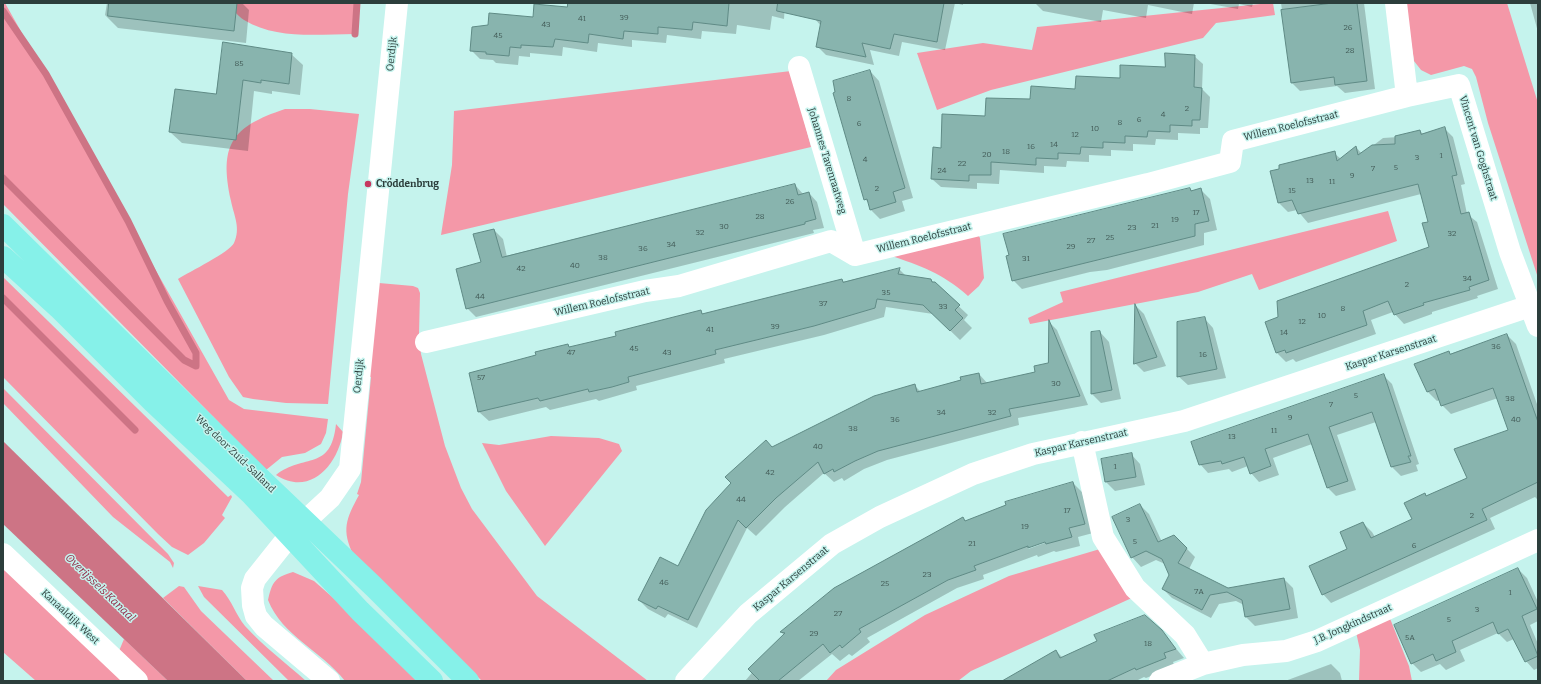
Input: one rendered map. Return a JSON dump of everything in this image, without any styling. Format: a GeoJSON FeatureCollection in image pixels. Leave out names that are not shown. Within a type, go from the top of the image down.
{"type":"FeatureCollection","features":[{"type":"Feature","properties":{"kind":"main road","name":"Weg door Zuid-Salland"},"geometry":{"type":"LineString","coordinates":[[3,225],[298,528],[360,611],[432,681]]}},
{"type":"Feature","properties":{"kind":"main road","name":"Weg door Zuid-Salland"},"geometry":{"type":"LineString","coordinates":[[3,256],[59,308],[153,402],[251,494],[298,528],[374,587],[468,681]]}},
{"type":"Feature","properties":{"kind":"street","name":"Oerdijk"},"geometry":{"type":"LineString","coordinates":[[329,681],[264,626],[256,616],[253,605],[252,588],[255,579],[298,528],[330,498],[350,469],[397,3]]}},
{"type":"Feature","properties":{"kind":"street"},"geometry":{"type":"LineString","coordinates":[[1396,3],[1408,96]]}},
{"type":"Feature","properties":{"kind":"street","name":"Johannes Tavenraatweg"},"geometry":{"type":"LineString","coordinates":[[799,67],[855,254]]}},
{"type":"Feature","properties":{"kind":"street","name":"Vincent van Goghstraat"},"geometry":{"type":"LineString","coordinates":[[1408,96],[1459,85],[1510,252],[1538,326]]}},
{"type":"Feature","properties":{"kind":"street","name":"Willem Roelofsstraat"},"geometry":{"type":"LineString","coordinates":[[426,342],[645,291],[679,286],[831,241],[855,254],[1148,184],[1230,162],[1233,141],[1408,96]]}},
{"type":"Feature","properties":{"kind":"street","name":"Kaspar Karsenstraat"},"geometry":{"type":"LineString","coordinates":[[686,681],[748,614],[832,544],[880,517],[973,474],[1033,454],[1082,442],[1184,421],[1530,306]]}},
{"type":"Feature","properties":{"kind":"street"},"geometry":{"type":"LineString","coordinates":[[1082,442],[1103,537],[1135,588],[1185,635],[1203,664]]}},
{"type":"Feature","properties":{"kind":"street","name":"J.B. Jongkindstraat"},"geometry":{"type":"LineString","coordinates":[[1160,681],[1203,664],[1244,655],[1286,651],[1317,641],[1538,540]]}},
{"type":"Feature","properties":{"kind":"street","name":"Kanaaldijk West"},"geometry":{"type":"LineString","coordinates":[[3,554],[137,681]]}},
{"type":"Feature","properties":{"kind":"shaded area"},"geometry":{"type":"Polygon","coordinates":[[[3,3],[5,3],[229,400],[244,409],[328,419],[326,433],[321,444],[305,453],[282,457],[266,470],[3,204],[3,3]]]}},
{"type":"Feature","properties":{"kind":"shaded area"},"geometry":{"type":"Polygon","coordinates":[[[226,3],[357,3],[355,34],[312,35],[270,31],[244,20],[226,3]]]}},
{"type":"Feature","properties":{"kind":"shaded area"},"geometry":{"type":"Polygon","coordinates":[[[1273,3],[1275,15],[1216,23],[1203,38],[991,90],[937,110],[917,53],[983,43],[1032,50],[1037,27],[1273,3]]]}},
{"type":"Feature","properties":{"kind":"shaded area"},"geometry":{"type":"Polygon","coordinates":[[[1405,3],[1507,3],[1538,103],[1538,278],[1488,123],[1476,77],[1472,69],[1464,66],[1431,75],[1421,70],[1414,61],[1405,3]]]}},
{"type":"Feature","properties":{"kind":"shaded area"},"geometry":{"type":"Polygon","coordinates":[[[791,71],[811,147],[441,235],[452,165],[454,111],[791,71]]]}},
{"type":"Feature","properties":{"kind":"shaded area"},"geometry":{"type":"Polygon","coordinates":[[[285,109],[310,109],[359,114],[348,194],[328,404],[286,403],[243,397],[229,377],[178,279],[225,251],[234,243],[237,227],[231,201],[227,166],[229,152],[233,141],[241,131],[252,123],[285,109]]]}},
{"type":"Feature","properties":{"kind":"shaded area"},"geometry":{"type":"Polygon","coordinates":[[[1388,211],[1397,241],[1259,290],[1252,274],[1198,292],[1030,324],[1028,318],[1063,302],[1060,292],[1388,211]]]}},
{"type":"Feature","properties":{"kind":"shaded area"},"geometry":{"type":"Polygon","coordinates":[[[977,233],[980,238],[984,278],[979,286],[968,296],[949,281],[931,271],[889,255],[977,233]]]}},
{"type":"Feature","properties":{"kind":"shaded area"},"geometry":{"type":"Polygon","coordinates":[[[3,277],[228,497],[231,495],[232,497],[222,515],[225,518],[204,543],[188,555],[172,547],[158,534],[3,377],[3,277]]]}},
{"type":"Feature","properties":{"kind":"shaded area"},"geometry":{"type":"Polygon","coordinates":[[[379,283],[413,286],[418,288],[420,293],[419,334],[421,354],[445,446],[461,488],[472,509],[537,596],[648,681],[482,681],[354,556],[347,539],[346,532],[348,518],[359,495],[357,494],[361,482],[371,377],[368,377],[379,283]]]}},
{"type":"Feature","properties":{"kind":"shaded area"},"geometry":{"type":"Polygon","coordinates":[[[3,388],[168,554],[174,563],[173,568],[170,562],[113,517],[3,403],[3,388]]]}},
{"type":"Feature","properties":{"kind":"shaded area"},"geometry":{"type":"Polygon","coordinates":[[[336,424],[343,432],[340,444],[329,466],[320,474],[311,480],[300,482],[288,481],[276,475],[286,468],[315,459],[322,455],[328,449],[333,439],[336,424]]]}},
{"type":"Feature","properties":{"kind":"shaded area"},"geometry":{"type":"Polygon","coordinates":[[[551,436],[599,438],[619,444],[622,451],[545,546],[506,491],[482,443],[499,445],[551,436]]]}},
{"type":"Feature","properties":{"kind":"shaded area"},"geometry":{"type":"Polygon","coordinates":[[[1100,549],[1134,597],[971,671],[958,681],[826,681],[836,670],[925,615],[1009,576],[1100,549]]]}},
{"type":"Feature","properties":{"kind":"shaded area"},"geometry":{"type":"Polygon","coordinates":[[[3,568],[125,681],[36,681],[3,652],[3,568]]]}},
{"type":"Feature","properties":{"kind":"shaded area"},"geometry":{"type":"Polygon","coordinates":[[[293,572],[314,581],[363,624],[420,681],[345,681],[336,670],[292,634],[274,613],[268,600],[271,589],[278,578],[293,572]]]}},
{"type":"Feature","properties":{"kind":"shaded area"},"geometry":{"type":"Polygon","coordinates":[[[179,586],[184,587],[201,611],[274,681],[247,681],[163,598],[179,586]]]}},
{"type":"Feature","properties":{"kind":"shaded area"},"geometry":{"type":"Polygon","coordinates":[[[198,586],[222,590],[245,626],[306,681],[289,681],[204,597],[198,586]]]}},
{"type":"Feature","properties":{"kind":"shaded area"},"geometry":{"type":"Polygon","coordinates":[[[1389,616],[1409,666],[1412,681],[1359,681],[1360,650],[1356,632],[1389,616]]]}},
{"type":"Feature","properties":{"kind":"shaded area"},"geometry":{"type":"Polygon","coordinates":[[[124,639],[168,681],[147,681],[119,651],[124,639]]]}},
{"type":"Feature","properties":{"kind":"water","name":"Overijssels Kanaal"},"geometry":{"type":"Polygon","coordinates":[[[3,441],[247,681],[168,681],[3,524],[3,441]]]}},
{"type":"Feature","properties":{"kind":"building"},"geometry":{"type":"Polygon","coordinates":[[[109,3],[237,3],[234,31],[108,16],[109,3]]]}},
{"type":"Feature","properties":{"kind":"building"},"geometry":{"type":"Polygon","coordinates":[[[568,3],[729,3],[727,26],[693,22],[692,30],[658,27],[658,34],[624,31],[623,39],[589,34],[588,43],[555,39],[553,47],[521,45],[521,48],[510,47],[509,56],[470,51],[472,27],[488,25],[489,13],[533,17],[534,4],[567,7],[568,3]]]}},
{"type":"Feature","properties":{"kind":"building"},"geometry":{"type":"Polygon","coordinates":[[[778,3],[944,3],[937,42],[894,34],[890,49],[862,43],[866,57],[816,47],[821,21],[777,11],[778,3]]]}},
{"type":"Feature","properties":{"kind":"building"},"geometry":{"type":"Polygon","coordinates":[[[1333,3],[1357,3],[1367,81],[1335,85],[1334,77],[1291,83],[1281,10],[1333,3]]]}},
{"type":"Feature","properties":{"kind":"building"},"geometry":{"type":"Polygon","coordinates":[[[223,42],[292,53],[289,84],[261,80],[261,83],[243,80],[236,140],[169,132],[175,89],[216,94],[223,42]]]}},
{"type":"Feature","properties":{"kind":"building"},"geometry":{"type":"Polygon","coordinates":[[[1165,53],[1195,55],[1194,87],[1202,88],[1200,120],[1192,120],[1192,126],[1170,125],[1170,132],[1148,131],[1147,137],[1125,136],[1125,143],[1103,142],[1103,148],[1081,147],[1080,154],[1058,153],[1058,159],[1036,158],[1036,165],[991,162],[991,175],[969,175],[969,181],[931,179],[933,147],[941,148],[942,114],[985,116],[986,98],[1030,99],[1031,86],[1075,89],[1076,76],[1120,78],[1120,65],[1165,67],[1165,53]]]}},
{"type":"Feature","properties":{"kind":"building"},"geometry":{"type":"Polygon","coordinates":[[[870,70],[905,188],[893,192],[896,202],[870,210],[867,199],[864,200],[833,93],[835,92],[833,81],[870,70]]]}},
{"type":"Feature","properties":{"kind":"building"},"geometry":{"type":"Polygon","coordinates":[[[1445,127],[1457,175],[1452,176],[1461,214],[1469,212],[1489,280],[1469,287],[1470,290],[1423,303],[1424,305],[1394,315],[1388,301],[1363,311],[1367,325],[1286,353],[1285,350],[1276,353],[1265,322],[1278,317],[1277,301],[1429,247],[1422,223],[1428,222],[1418,184],[1298,214],[1292,200],[1278,203],[1270,171],[1279,169],[1279,165],[1335,151],[1337,161],[1356,146],[1358,155],[1372,145],[1395,144],[1395,136],[1420,130],[1421,134],[1445,127]]]}},
{"type":"Feature","properties":{"kind":"building"},"geometry":{"type":"Polygon","coordinates":[[[795,184],[798,195],[809,192],[816,219],[805,222],[805,224],[466,309],[456,269],[481,262],[473,234],[494,229],[502,257],[795,184]]]}},
{"type":"Feature","properties":{"kind":"building"},"geometry":{"type":"Polygon","coordinates":[[[1190,188],[1191,191],[1201,188],[1209,221],[1195,224],[1195,236],[1012,281],[1006,256],[1009,255],[1003,234],[1190,188]]]}},
{"type":"Feature","properties":{"kind":"building"},"geometry":{"type":"Polygon","coordinates":[[[900,268],[898,274],[931,279],[932,282],[935,282],[960,305],[955,310],[963,318],[950,331],[923,305],[877,299],[875,308],[814,326],[715,350],[716,354],[628,377],[629,382],[612,387],[589,392],[588,389],[540,401],[538,398],[478,412],[469,373],[536,355],[535,352],[568,344],[569,347],[616,336],[615,332],[701,310],[702,314],[842,279],[843,282],[900,268]]]}},
{"type":"Feature","properties":{"kind":"building"},"geometry":{"type":"Polygon","coordinates":[[[1135,304],[1157,357],[1134,364],[1135,304]]]}},
{"type":"Feature","properties":{"kind":"building"},"geometry":{"type":"Polygon","coordinates":[[[1205,317],[1217,369],[1177,377],[1177,322],[1205,317]]]}},
{"type":"Feature","properties":{"kind":"building"},"geometry":{"type":"Polygon","coordinates":[[[1049,320],[1080,396],[1009,409],[1011,416],[878,451],[834,472],[833,469],[824,474],[818,462],[776,498],[746,528],[738,520],[688,620],[658,606],[656,609],[638,600],[660,557],[678,566],[706,510],[731,483],[725,477],[766,440],[772,447],[874,396],[915,384],[917,392],[961,380],[960,377],[979,373],[981,384],[1035,372],[1034,366],[1048,363],[1049,320]]]}},
{"type":"Feature","properties":{"kind":"building"},"geometry":{"type":"Polygon","coordinates":[[[1100,331],[1112,390],[1091,394],[1091,332],[1100,331]]]}},
{"type":"Feature","properties":{"kind":"building"},"geometry":{"type":"Polygon","coordinates":[[[1507,334],[1538,422],[1538,482],[1482,509],[1487,520],[1322,595],[1309,566],[1347,549],[1340,532],[1363,522],[1371,538],[1412,519],[1404,503],[1425,493],[1426,496],[1467,478],[1454,449],[1508,430],[1493,388],[1441,406],[1435,389],[1427,392],[1414,364],[1449,351],[1450,354],[1507,334]]]}},
{"type":"Feature","properties":{"kind":"building"},"geometry":{"type":"Polygon","coordinates":[[[1384,374],[1411,456],[1408,456],[1411,462],[1391,467],[1372,412],[1329,427],[1348,481],[1327,488],[1308,434],[1265,449],[1271,466],[1250,474],[1244,457],[1222,464],[1221,461],[1199,465],[1191,442],[1384,374]]]}},
{"type":"Feature","properties":{"kind":"building"},"geometry":{"type":"Polygon","coordinates":[[[1132,453],[1136,477],[1105,482],[1101,459],[1132,453]]]}},
{"type":"Feature","properties":{"kind":"building"},"geometry":{"type":"Polygon","coordinates":[[[1073,482],[1085,524],[1069,528],[1072,537],[1046,544],[1045,542],[1028,548],[1028,546],[974,566],[976,570],[948,580],[859,629],[861,632],[842,648],[840,645],[830,653],[823,644],[778,681],[760,681],[748,669],[785,633],[780,632],[834,588],[963,517],[965,521],[1006,505],[1005,502],[1073,482]]]}},
{"type":"Feature","properties":{"kind":"building"},"geometry":{"type":"Polygon","coordinates":[[[1140,504],[1158,542],[1174,535],[1187,548],[1178,563],[1228,588],[1284,578],[1290,609],[1245,617],[1242,600],[1227,592],[1210,595],[1202,610],[1162,589],[1169,575],[1162,559],[1146,551],[1131,558],[1112,517],[1140,504]]]}},
{"type":"Feature","properties":{"kind":"building"},"geometry":{"type":"Polygon","coordinates":[[[1518,568],[1537,609],[1522,616],[1538,656],[1525,662],[1508,629],[1498,634],[1493,622],[1452,641],[1456,652],[1436,661],[1433,654],[1411,664],[1394,625],[1518,568]]]}},
{"type":"Feature","properties":{"kind":"building"},"geometry":{"type":"Polygon","coordinates":[[[1145,615],[1162,630],[1176,649],[1164,653],[1166,658],[1136,670],[1135,668],[1107,681],[1002,681],[1056,650],[1060,658],[1097,641],[1094,635],[1145,615]]]}},
{"type":"Feature","properties":{"kind":"waterway"},"geometry":{"type":"LineString","coordinates":[[355,34],[357,3]]}},
{"type":"Feature","properties":{"kind":"waterway"},"geometry":{"type":"LineString","coordinates":[[3,11],[46,74],[128,221],[167,301],[196,353],[196,366],[184,360],[3,178]]}},
{"type":"Feature","properties":{"kind":"waterway"},"geometry":{"type":"LineString","coordinates":[[3,298],[135,430]]}},
{"type":"Feature","properties":{"kind":"place","name":"Cröddenbrug"},"geometry":{"type":"Point","coordinates":[368,184]}}]}
